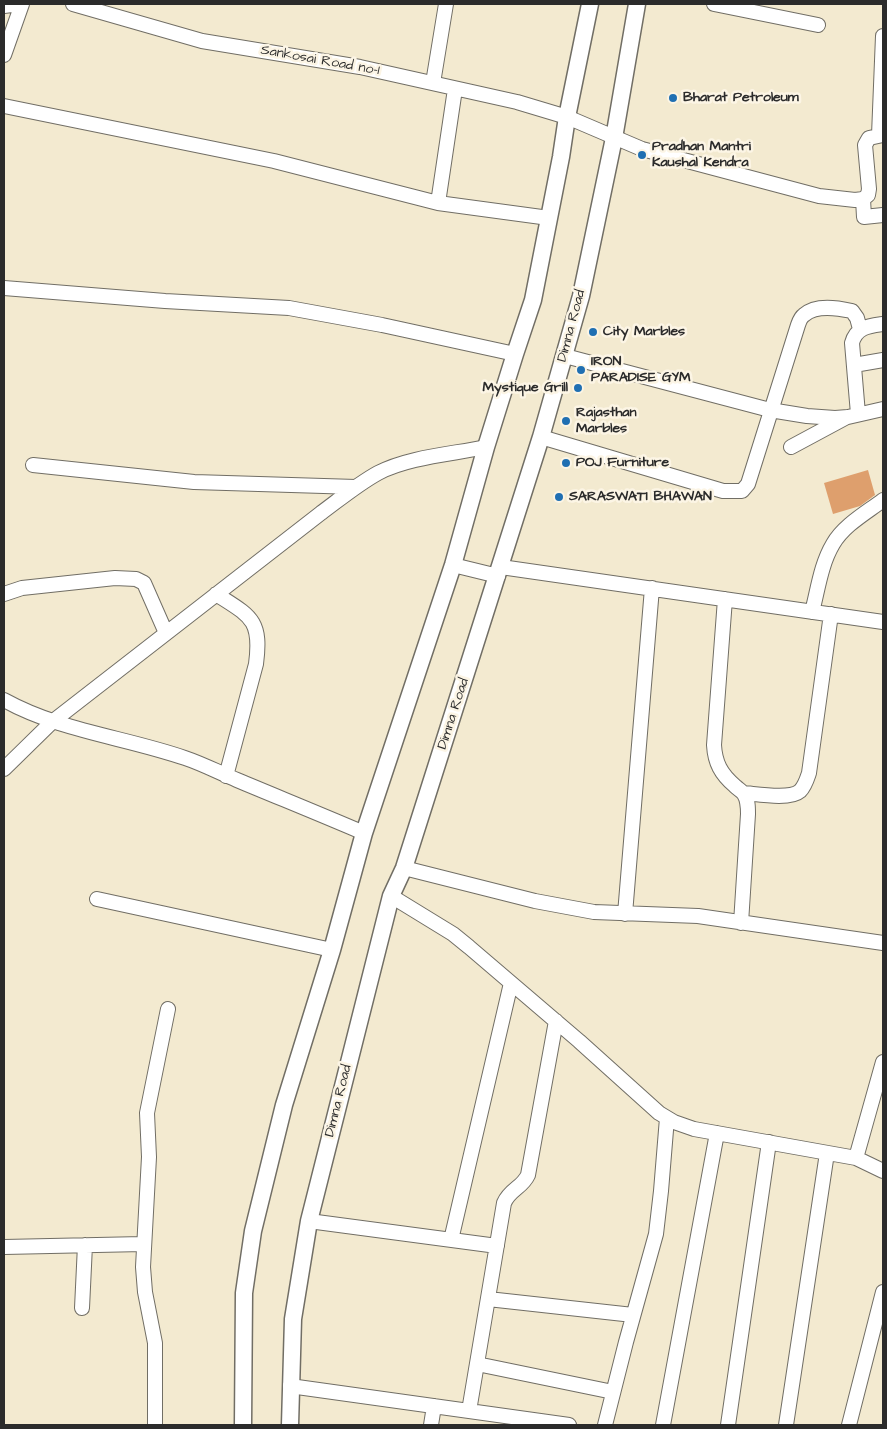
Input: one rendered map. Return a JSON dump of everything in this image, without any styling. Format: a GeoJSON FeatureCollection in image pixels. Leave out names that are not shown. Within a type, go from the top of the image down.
{"type":"FeatureCollection","features":[{"type":"Feature","properties":{"kind":"street"},"geometry":{"type":"LineString","coordinates":[[4,6],[20,4],[4,54]]}},
{"type":"Feature","properties":{"kind":"street","name":"Sankosai Road no-1"},"geometry":{"type":"LineString","coordinates":[[74,4],[202,41],[360,67],[517,102],[566,117],[642,149],[819,196],[855,200],[863,199]]}},
{"type":"Feature","properties":{"kind":"street"},"geometry":{"type":"LineString","coordinates":[[432,83],[446,4]]}},
{"type":"Feature","properties":{"kind":"street"},"geometry":{"type":"LineString","coordinates":[[243,1425],[244,1292],[252,1232],[284,1105],[332,950],[364,833],[453,566],[486,447],[533,300],[566,117],[590,4]]}},
{"type":"Feature","properties":{"kind":"street","name":"Dimna Road"},"geometry":{"type":"LineString","coordinates":[[290,1425],[293,1319],[309,1221],[391,896],[404,868],[500,571],[565,356],[581,296],[614,138],[637,4]]}},
{"type":"Feature","properties":{"kind":"street"},"geometry":{"type":"LineString","coordinates":[[714,4],[818,25]]}},
{"type":"Feature","properties":{"kind":"street"},"geometry":{"type":"LineString","coordinates":[[883,36],[881,135],[869,138],[865,145],[869,189],[868,195],[863,199],[864,217],[883,215]]}},
{"type":"Feature","properties":{"kind":"street"},"geometry":{"type":"LineString","coordinates":[[438,203],[455,89]]}},
{"type":"Feature","properties":{"kind":"street"},"geometry":{"type":"LineString","coordinates":[[4,106],[274,161],[438,203],[549,218]]}},
{"type":"Feature","properties":{"kind":"street"},"geometry":{"type":"LineString","coordinates":[[4,288],[165,301],[289,308],[382,325],[515,354]]}},
{"type":"Feature","properties":{"kind":"street"},"geometry":{"type":"LineString","coordinates":[[542,437],[723,491],[742,491],[748,484],[770,410],[803,315],[813,310],[824,308],[852,311],[857,318],[860,329]]}},
{"type":"Feature","properties":{"kind":"street"},"geometry":{"type":"LineString","coordinates":[[853,416],[854,365],[852,343],[854,335],[860,329],[883,324]]}},
{"type":"Feature","properties":{"kind":"street"},"geometry":{"type":"LineString","coordinates":[[565,356],[770,410],[823,417],[853,416],[883,409]]}},
{"type":"Feature","properties":{"kind":"street"},"geometry":{"type":"LineString","coordinates":[[854,365],[883,360]]}},
{"type":"Feature","properties":{"kind":"street"},"geometry":{"type":"LineString","coordinates":[[791,447],[853,416]]}},
{"type":"Feature","properties":{"kind":"street"},"geometry":{"type":"LineString","coordinates":[[4,770],[52,722],[356,487],[379,472],[409,462],[486,447]]}},
{"type":"Feature","properties":{"kind":"street"},"geometry":{"type":"LineString","coordinates":[[33,465],[194,482],[356,487]]}},
{"type":"Feature","properties":{"kind":"street"},"geometry":{"type":"LineString","coordinates":[[812,612],[825,559],[833,543],[844,529],[883,500]]}},
{"type":"Feature","properties":{"kind":"street"},"geometry":{"type":"LineString","coordinates":[[453,566],[652,588],[883,622]]}},
{"type":"Feature","properties":{"kind":"street"},"geometry":{"type":"LineString","coordinates":[[4,594],[22,588],[115,578],[136,579],[144,583],[166,633]]}},
{"type":"Feature","properties":{"kind":"street"},"geometry":{"type":"LineString","coordinates":[[625,914],[652,588]]}},
{"type":"Feature","properties":{"kind":"street"},"geometry":{"type":"LineString","coordinates":[[216,594],[252,620],[257,633],[258,648],[256,664],[226,776]]}},
{"type":"Feature","properties":{"kind":"street"},"geometry":{"type":"LineString","coordinates":[[725,599],[714,757],[725,777],[744,793],[747,802],[748,814],[741,923]]}},
{"type":"Feature","properties":{"kind":"street"},"geometry":{"type":"LineString","coordinates":[[744,793],[790,795],[800,792],[806,783],[830,614]]}},
{"type":"Feature","properties":{"kind":"street"},"geometry":{"type":"LineString","coordinates":[[4,700],[24,711],[52,722],[140,744],[186,759],[364,833]]}},
{"type":"Feature","properties":{"kind":"street"},"geometry":{"type":"LineString","coordinates":[[404,868],[535,901],[594,912],[679,915],[720,919],[883,944]]}},
{"type":"Feature","properties":{"kind":"street"},"geometry":{"type":"LineString","coordinates":[[391,896],[453,934],[556,1021],[641,1098],[674,1122],[694,1129],[856,1158],[883,1171]]}},
{"type":"Feature","properties":{"kind":"street"},"geometry":{"type":"LineString","coordinates":[[97,899],[332,950]]}},
{"type":"Feature","properties":{"kind":"street"},"geometry":{"type":"LineString","coordinates":[[451,1240],[511,983]]}},
{"type":"Feature","properties":{"kind":"street"},"geometry":{"type":"LineString","coordinates":[[154,1425],[155,1343],[145,1292],[143,1267],[149,1157],[147,1113],[168,1009]]}},
{"type":"Feature","properties":{"kind":"street"},"geometry":{"type":"LineString","coordinates":[[469,1411],[504,1203],[508,1194],[524,1184],[528,1175],[556,1021]]}},
{"type":"Feature","properties":{"kind":"street"},"geometry":{"type":"LineString","coordinates":[[856,1158],[883,1062]]}},
{"type":"Feature","properties":{"kind":"street"},"geometry":{"type":"LineString","coordinates":[[605,1425],[656,1234],[662,1191],[667,1118]]}},
{"type":"Feature","properties":{"kind":"street"},"geometry":{"type":"LineString","coordinates":[[663,1425],[717,1133]]}},
{"type":"Feature","properties":{"kind":"street"},"geometry":{"type":"LineString","coordinates":[[728,1425],[769,1142]]}},
{"type":"Feature","properties":{"kind":"street"},"geometry":{"type":"LineString","coordinates":[[786,1425],[827,1153]]}},
{"type":"Feature","properties":{"kind":"street"},"geometry":{"type":"LineString","coordinates":[[309,1221],[497,1246]]}},
{"type":"Feature","properties":{"kind":"street"},"geometry":{"type":"LineString","coordinates":[[4,1247],[144,1244]]}},
{"type":"Feature","properties":{"kind":"street"},"geometry":{"type":"LineString","coordinates":[[82,1308],[85,1245]]}},
{"type":"Feature","properties":{"kind":"street"},"geometry":{"type":"LineString","coordinates":[[849,1425],[883,1292]]}},
{"type":"Feature","properties":{"kind":"street"},"geometry":{"type":"LineString","coordinates":[[488,1298],[633,1315]]}},
{"type":"Feature","properties":{"kind":"street"},"geometry":{"type":"LineString","coordinates":[[477,1364],[613,1392]]}},
{"type":"Feature","properties":{"kind":"street"},"geometry":{"type":"LineString","coordinates":[[290,1386],[569,1425]]}},
{"type":"Feature","properties":{"kind":"street"},"geometry":{"type":"LineString","coordinates":[[431,1425],[434,1406]]}},
{"type":"Feature","properties":{"kind":"building"},"geometry":{"type":"Polygon","coordinates":[[[868,470],[875,495],[860,506],[833,514],[824,483],[868,470]]]}},
{"type":"Feature","properties":{"kind":"place","name":"Bharat Petroleum"},"geometry":{"type":"Point","coordinates":[673,98]}},
{"type":"Feature","properties":{"kind":"place","name":"Pradhan Mantri Kaushal Kendra"},"geometry":{"type":"Point","coordinates":[642,155]}},
{"type":"Feature","properties":{"kind":"place","name":"City Marbles"},"geometry":{"type":"Point","coordinates":[593,332]}},
{"type":"Feature","properties":{"kind":"place","name":"IRON PARADISE GYM"},"geometry":{"type":"Point","coordinates":[581,370]}},
{"type":"Feature","properties":{"kind":"place","name":"Mystique Grill"},"geometry":{"type":"Point","coordinates":[578,388]}},
{"type":"Feature","properties":{"kind":"place","name":"Rajasthan Marbles"},"geometry":{"type":"Point","coordinates":[566,421]}},
{"type":"Feature","properties":{"kind":"place","name":"POJ Furniture"},"geometry":{"type":"Point","coordinates":[566,463]}},
{"type":"Feature","properties":{"kind":"place","name":"SARASWATI BHAWAN"},"geometry":{"type":"Point","coordinates":[559,497]}}]}
